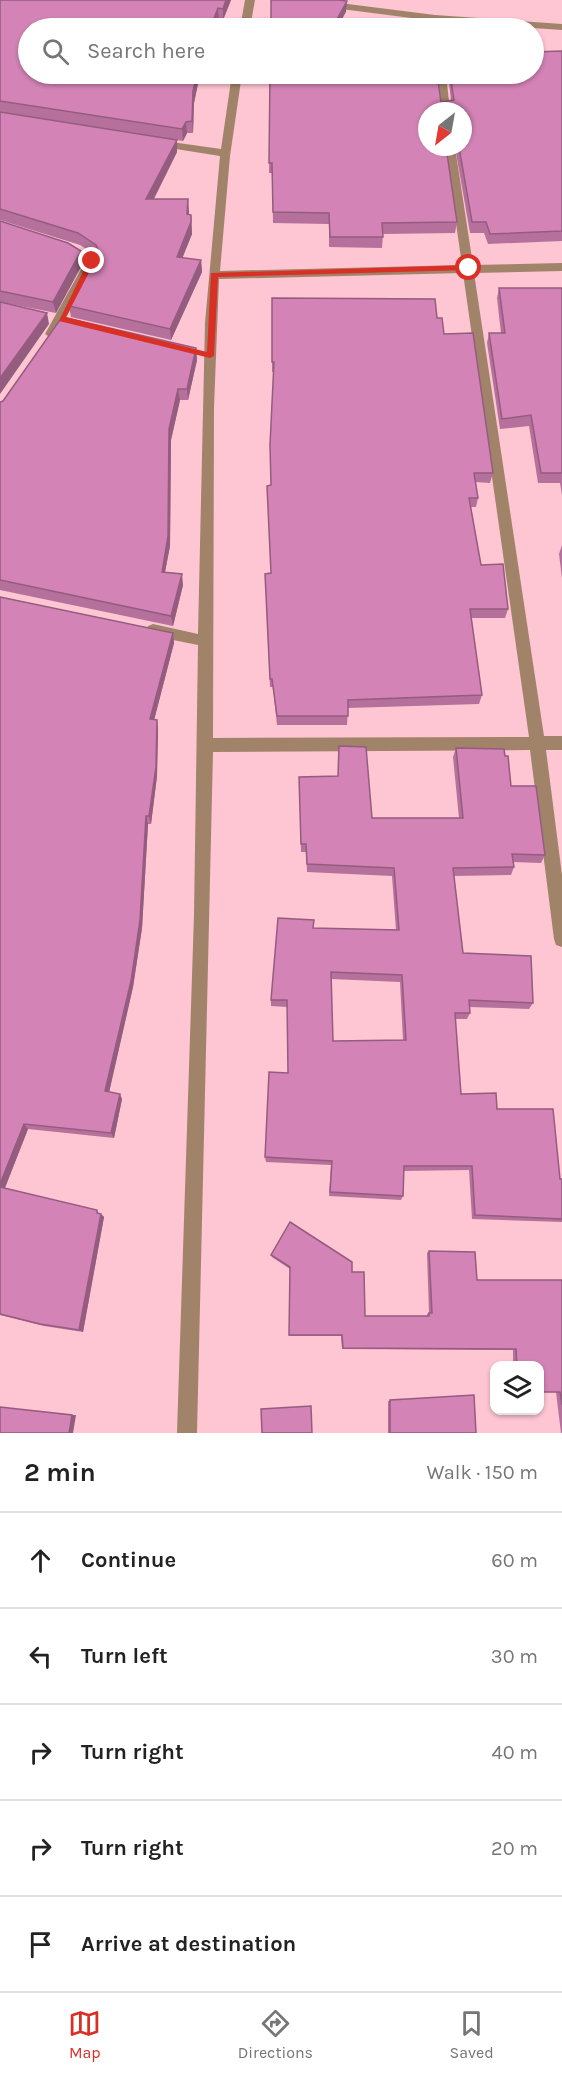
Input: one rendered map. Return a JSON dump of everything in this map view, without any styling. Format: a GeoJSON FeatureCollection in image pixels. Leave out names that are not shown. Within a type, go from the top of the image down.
{"type":"FeatureCollection","features":[{"type":"Feature","properties":{"kind":"street"},"geometry":{"type":"LineString","coordinates":[[247,18],[250,0]]}},
{"type":"Feature","properties":{"kind":"street"},"geometry":{"type":"LineString","coordinates":[[294,0],[404,18]]}},
{"type":"Feature","properties":{"kind":"street"},"geometry":{"type":"LineString","coordinates":[[544,26],[562,27]]}},
{"type":"Feature","properties":{"kind":"street"},"geometry":{"type":"LineString","coordinates":[[188,1433],[205,745],[205,354],[214,275],[223,153],[235,84]]}},
{"type":"Feature","properties":{"kind":"street"},"geometry":{"type":"LineString","coordinates":[[442,84],[445,102]]}},
{"type":"Feature","properties":{"kind":"street"},"geometry":{"type":"LineString","coordinates":[[141,140],[223,153]]}},
{"type":"Feature","properties":{"kind":"street"},"geometry":{"type":"LineString","coordinates":[[451,156],[537,741],[562,939]]}},
{"type":"Feature","properties":{"kind":"street"},"geometry":{"type":"LineString","coordinates":[[42,348],[67,320],[92,261],[75,250],[54,244]]}},
{"type":"Feature","properties":{"kind":"street"},"geometry":{"type":"LineString","coordinates":[[214,275],[562,267]]}},
{"type":"Feature","properties":{"kind":"street"},"geometry":{"type":"LineString","coordinates":[[41,315],[67,320]]}},
{"type":"Feature","properties":{"kind":"street"},"geometry":{"type":"LineString","coordinates":[[137,626],[205,641]]}},
{"type":"Feature","properties":{"kind":"street"},"geometry":{"type":"LineString","coordinates":[[205,745],[537,741],[562,743]]}},
{"type":"Feature","properties":{"kind":"building"},"geometry":{"type":"Polygon","coordinates":[[[0,0],[226,0],[223,9],[218,8],[214,18],[18,18],[18,84],[195,84],[192,121],[186,122],[182,129],[0,101],[0,0]]]}},
{"type":"Feature","properties":{"kind":"building"},"geometry":{"type":"Polygon","coordinates":[[[271,0],[347,1],[338,18],[271,18],[271,0]]]}},
{"type":"Feature","properties":{"kind":"building"},"geometry":{"type":"Polygon","coordinates":[[[562,51],[562,231],[490,234],[486,222],[472,222],[461,156],[472,156],[472,102],[441,102],[454,100],[452,84],[544,84],[544,52],[562,51]]]}},
{"type":"Feature","properties":{"kind":"building"},"geometry":{"type":"Polygon","coordinates":[[[270,84],[438,84],[441,102],[418,102],[418,156],[447,156],[457,222],[382,223],[383,237],[330,237],[329,213],[273,212],[272,163],[269,163],[270,84]]]}},
{"type":"Feature","properties":{"kind":"building"},"geometry":{"type":"Polygon","coordinates":[[[0,112],[177,140],[146,199],[188,199],[187,214],[191,215],[191,222],[177,257],[201,260],[170,329],[69,306],[98,250],[96,245],[78,233],[0,209],[0,112]]]}},
{"type":"Feature","properties":{"kind":"building"},"geometry":{"type":"Polygon","coordinates":[[[0,221],[68,243],[81,251],[53,302],[0,291],[0,221]]]}},
{"type":"Feature","properties":{"kind":"building"},"geometry":{"type":"Polygon","coordinates":[[[499,288],[562,288],[562,473],[541,473],[531,415],[502,419],[489,333],[505,333],[499,288]]]}},
{"type":"Feature","properties":{"kind":"building"},"geometry":{"type":"Polygon","coordinates":[[[272,298],[435,299],[437,318],[442,318],[444,334],[473,333],[493,473],[474,473],[478,498],[469,498],[481,565],[503,564],[508,609],[470,609],[482,695],[348,700],[348,716],[277,716],[272,679],[270,679],[265,574],[271,573],[267,486],[271,485],[270,445],[274,362],[272,362],[272,298]]]}},
{"type":"Feature","properties":{"kind":"building"},"geometry":{"type":"Polygon","coordinates":[[[0,302],[47,313],[0,378],[0,302]]]}},
{"type":"Feature","properties":{"kind":"building"},"geometry":{"type":"Polygon","coordinates":[[[62,317],[196,348],[187,389],[178,389],[169,429],[168,536],[162,572],[182,574],[171,616],[0,580],[0,402],[3,401],[62,317]]]}},
{"type":"Feature","properties":{"kind":"building"},"geometry":{"type":"Polygon","coordinates":[[[0,597],[173,633],[150,719],[157,720],[156,767],[149,816],[146,816],[140,920],[131,981],[105,1091],[120,1094],[111,1133],[24,1124],[0,1184],[0,597]]]}},
{"type":"Feature","properties":{"kind":"building"},"geometry":{"type":"Polygon","coordinates":[[[339,746],[366,747],[372,818],[463,818],[456,748],[504,749],[505,756],[508,756],[511,786],[536,786],[545,855],[512,854],[514,867],[453,868],[463,953],[531,956],[533,1003],[469,1000],[470,1013],[455,1013],[461,1094],[496,1093],[497,1109],[553,1109],[560,1179],[562,1179],[562,1219],[475,1215],[472,1166],[404,1166],[403,1196],[330,1192],[332,1161],[265,1157],[269,1072],[288,1073],[287,1000],[271,1000],[278,918],[314,920],[313,928],[399,930],[394,868],[307,864],[306,844],[301,844],[299,777],[338,776],[339,746]],[[331,972],[333,1041],[406,1040],[402,975],[331,972]]]}},
{"type":"Feature","properties":{"kind":"building"},"geometry":{"type":"Polygon","coordinates":[[[0,1187],[97,1210],[97,1213],[101,1214],[79,1330],[40,1324],[0,1314],[0,1187]]]}},
{"type":"Feature","properties":{"kind":"building"},"geometry":{"type":"Polygon","coordinates":[[[290,1222],[352,1262],[352,1272],[364,1272],[365,1316],[429,1316],[429,1313],[432,1313],[429,1251],[475,1252],[477,1280],[562,1280],[562,1405],[560,1392],[544,1392],[544,1361],[517,1361],[516,1349],[343,1348],[342,1335],[289,1335],[290,1267],[271,1255],[290,1222]]]}},
{"type":"Feature","properties":{"kind":"building"},"geometry":{"type":"Polygon","coordinates":[[[474,1395],[476,1433],[390,1433],[390,1400],[474,1395]]]}},
{"type":"Feature","properties":{"kind":"building"},"geometry":{"type":"Polygon","coordinates":[[[311,1406],[312,1433],[262,1433],[261,1409],[311,1406]]]}},
{"type":"Feature","properties":{"kind":"building"},"geometry":{"type":"Polygon","coordinates":[[[0,1407],[72,1415],[69,1433],[0,1433],[0,1407]]]}},
{"type":"Feature","properties":{"kind":"route"},"geometry":{"type":"LineString","coordinates":[[92,261],[62,319],[210,356],[214,275],[469,268]]}}]}
